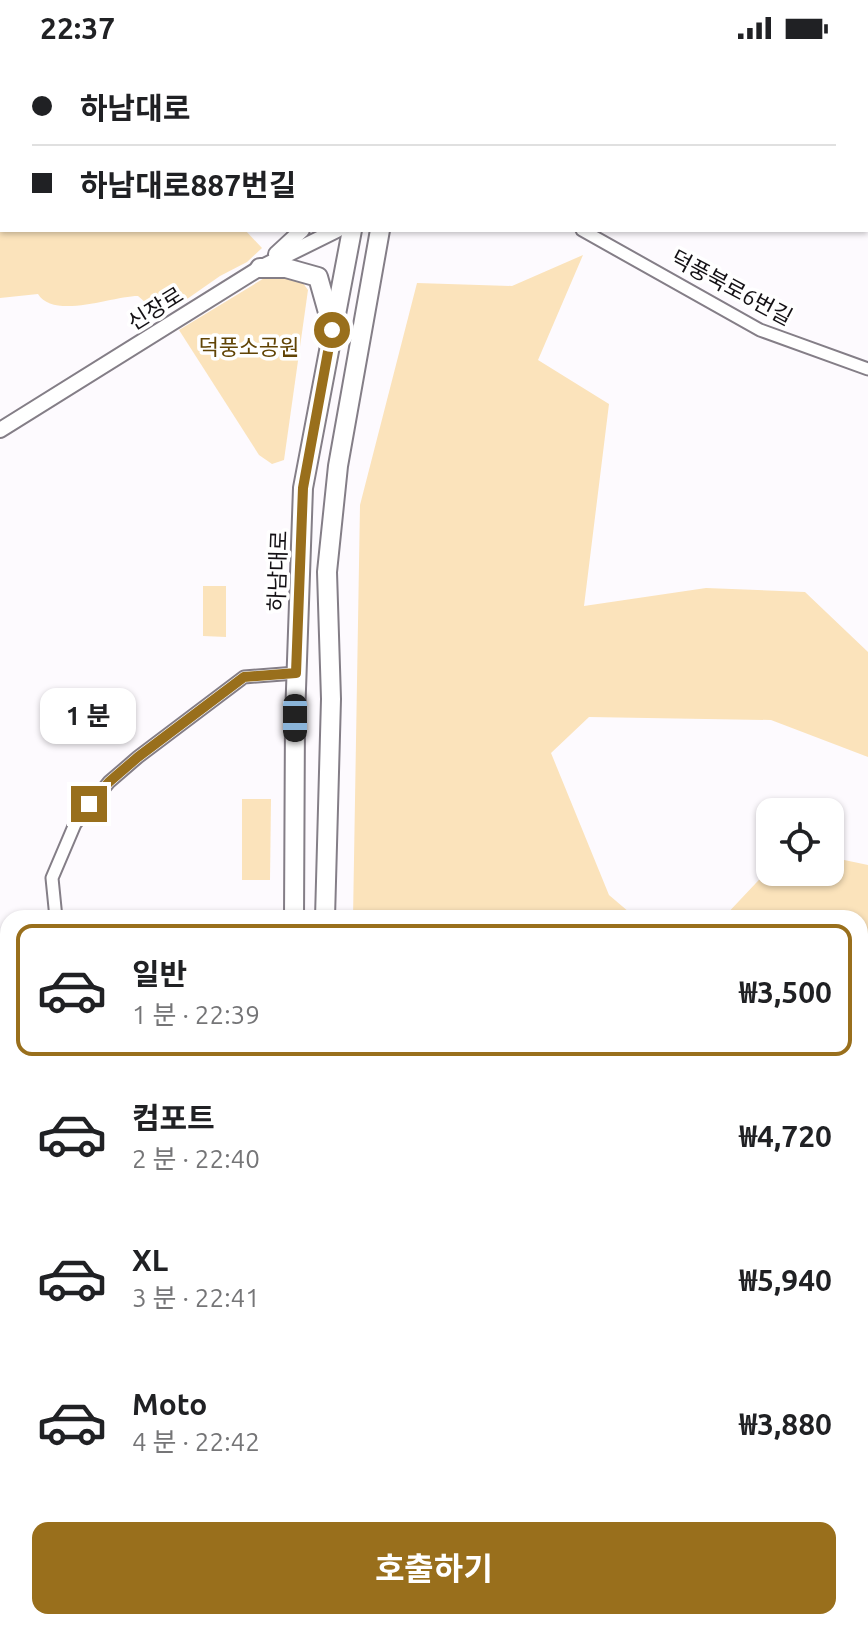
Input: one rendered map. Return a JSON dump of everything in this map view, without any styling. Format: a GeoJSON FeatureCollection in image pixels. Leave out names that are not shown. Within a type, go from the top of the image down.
{"type":"FeatureCollection","features":[{"type":"Feature","properties":{"kind":"main road","name":"하남대로"},"geometry":{"type":"LineString","coordinates":[[294,910],[296,673],[303,488],[352,232]]}},
{"type":"Feature","properties":{"kind":"main road"},"geometry":{"type":"LineString","coordinates":[[325,910],[331,699],[327,572],[338,466],[380,232]]}},
{"type":"Feature","properties":{"kind":"main road"},"geometry":{"type":"LineString","coordinates":[[260,268],[286,268],[318,277],[332,330]]}},
{"type":"Feature","properties":{"kind":"street"},"geometry":{"type":"LineString","coordinates":[[260,268],[300,232]]}},
{"type":"Feature","properties":{"kind":"street","name":"신장로"},"geometry":{"type":"LineString","coordinates":[[0,430],[260,268],[333,232]]}},
{"type":"Feature","properties":{"kind":"street","name":"덕풍북로6번길"},"geometry":{"type":"LineString","coordinates":[[586,232],[760,330],[868,369]]}},
{"type":"Feature","properties":{"kind":"street"},"geometry":{"type":"LineString","coordinates":[[55,910],[52,878],[75,824],[109,782],[244,677],[296,673]]}},
{"type":"Feature","properties":{"kind":"green space"},"geometry":{"type":"Polygon","coordinates":[[[0,232],[247,232],[262,248],[247,262],[220,276],[167,313],[153,309],[138,296],[70,306],[46,302],[38,294],[0,298],[0,232]]]}},
{"type":"Feature","properties":{"kind":"green space"},"geometry":{"type":"Polygon","coordinates":[[[583,255],[538,360],[609,404],[584,606],[706,588],[805,592],[868,652],[868,757],[771,720],[589,717],[551,753],[609,895],[627,910],[353,910],[360,505],[417,283],[512,286],[583,255]]]}},
{"type":"Feature","properties":{"kind":"green space","name":"덕풍소공원"},"geometry":{"type":"Polygon","coordinates":[[[271,274],[300,279],[308,290],[284,460],[272,464],[259,455],[179,330],[271,274]]]}},
{"type":"Feature","properties":{"kind":"green space"},"geometry":{"type":"Polygon","coordinates":[[[203,586],[226,586],[226,637],[203,636],[203,586]]]}},
{"type":"Feature","properties":{"kind":"green space"},"geometry":{"type":"Polygon","coordinates":[[[242,799],[271,799],[270,880],[242,880],[242,799]]]}},
{"type":"Feature","properties":{"kind":"green space"},"geometry":{"type":"Polygon","coordinates":[[[844,860],[868,865],[868,910],[731,910],[756,883],[756,886],[844,886],[844,860]]]}},
{"type":"Feature","properties":{"kind":"route"},"geometry":{"type":"LineString","coordinates":[[89,804],[138,757],[244,677],[296,673],[303,488],[332,330]]}}]}
